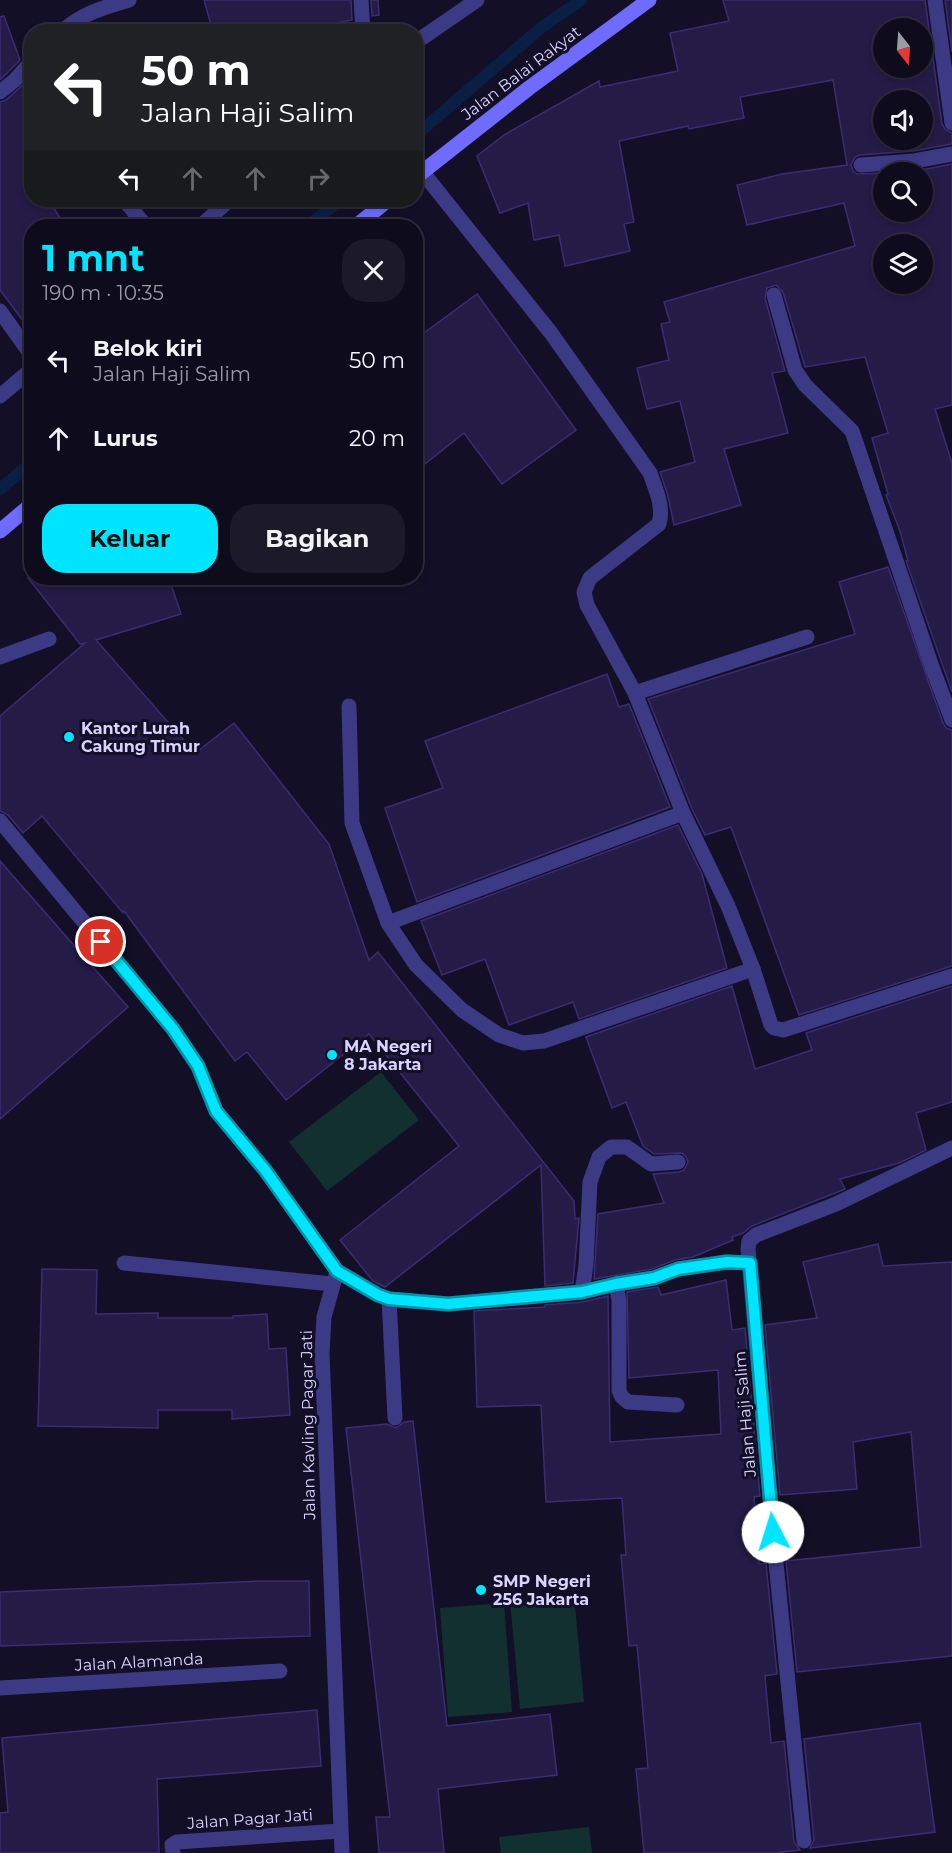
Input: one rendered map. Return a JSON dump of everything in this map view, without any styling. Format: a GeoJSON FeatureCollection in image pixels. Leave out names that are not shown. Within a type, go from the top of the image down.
{"type":"FeatureCollection","features":[{"type":"Feature","properties":{"kind":"street"},"geometry":{"type":"LineString","coordinates":[[70,24],[89,14],[129,0]]}},
{"type":"Feature","properties":{"kind":"street"},"geometry":{"type":"LineString","coordinates":[[361,0],[362,24]]}},
{"type":"Feature","properties":{"kind":"street"},"geometry":{"type":"LineString","coordinates":[[423,37],[477,0]]}},
{"type":"Feature","properties":{"kind":"street"},"geometry":{"type":"LineString","coordinates":[[935,0],[952,123]]}},
{"type":"Feature","properties":{"kind":"street","name":"Jalan Balai Rakyat"},"geometry":{"type":"LineString","coordinates":[[423,167],[642,2]]}},
{"type":"Feature","properties":{"kind":"street"},"geometry":{"type":"LineString","coordinates":[[0,92],[24,74]]}},
{"type":"Feature","properties":{"kind":"street"},"geometry":{"type":"LineString","coordinates":[[861,165],[914,161],[952,154]]}},
{"type":"Feature","properties":{"kind":"street"},"geometry":{"type":"LineString","coordinates":[[423,178],[551,333],[650,474],[659,500],[661,517],[659,524],[590,578],[585,592],[587,605],[635,693],[683,813],[728,906],[753,969],[771,1025],[783,1030],[952,976]]}},
{"type":"Feature","properties":{"kind":"street"},"geometry":{"type":"LineString","coordinates":[[130,207],[140,219]]}},
{"type":"Feature","properties":{"kind":"street"},"geometry":{"type":"LineString","coordinates":[[209,219],[221,207]]}},
{"type":"Feature","properties":{"kind":"street"},"geometry":{"type":"LineString","coordinates":[[365,219],[379,207]]}},
{"type":"Feature","properties":{"kind":"street"},"geometry":{"type":"LineString","coordinates":[[774,295],[795,370],[806,385],[852,431],[952,720]]}},
{"type":"Feature","properties":{"kind":"street"},"geometry":{"type":"LineString","coordinates":[[0,311],[24,345]]}},
{"type":"Feature","properties":{"kind":"street"},"geometry":{"type":"LineString","coordinates":[[0,396],[24,376]]}},
{"type":"Feature","properties":{"kind":"street"},"geometry":{"type":"LineString","coordinates":[[0,531],[24,511]]}},
{"type":"Feature","properties":{"kind":"street"},"geometry":{"type":"LineString","coordinates":[[635,693],[807,637]]}},
{"type":"Feature","properties":{"kind":"street"},"geometry":{"type":"LineString","coordinates":[[0,657],[49,639]]}},
{"type":"Feature","properties":{"kind":"street"},"geometry":{"type":"LineString","coordinates":[[349,706],[352,823],[388,923],[416,965],[462,1010],[499,1035],[523,1043],[544,1041],[753,969]]}},
{"type":"Feature","properties":{"kind":"street"},"geometry":{"type":"LineString","coordinates":[[388,923],[683,813]]}},
{"type":"Feature","properties":{"kind":"street"},"geometry":{"type":"LineString","coordinates":[[0,821],[173,1029],[198,1066],[216,1111],[265,1170],[334,1278]]}},
{"type":"Feature","properties":{"kind":"street"},"geometry":{"type":"LineString","coordinates":[[582,1292],[586,1264],[590,1182],[599,1156],[611,1147],[627,1147],[651,1164],[678,1162]]}},
{"type":"Feature","properties":{"kind":"street","name":"Jalan Haji Salim"},"geometry":{"type":"LineString","coordinates":[[804,1841],[776,1564],[749,1241],[756,1235],[836,1204],[952,1148]]}},
{"type":"Feature","properties":{"kind":"street"},"geometry":{"type":"LineString","coordinates":[[124,1263],[334,1278],[389,1299],[448,1304],[582,1292],[654,1278],[678,1269],[727,1262],[750,1263]]}},
{"type":"Feature","properties":{"kind":"street","name":"Jalan Kavling Pagar Jati"},"geometry":{"type":"LineString","coordinates":[[334,1278],[324,1317],[321,1353],[342,1853]]}},
{"type":"Feature","properties":{"kind":"street"},"geometry":{"type":"LineString","coordinates":[[616,1284],[619,1301],[619,1391],[622,1397],[628,1402],[677,1405]]}},
{"type":"Feature","properties":{"kind":"street"},"geometry":{"type":"LineString","coordinates":[[389,1299],[395,1418]]}},
{"type":"Feature","properties":{"kind":"street","name":"Jalan Alamanda"},"geometry":{"type":"LineString","coordinates":[[0,1688],[280,1671]]}},
{"type":"Feature","properties":{"kind":"street","name":"Jalan Pagar Jati"},"geometry":{"type":"LineString","coordinates":[[173,1853],[172,1845],[177,1842],[340,1831]]}},
{"type":"Feature","properties":{"kind":"green space"},"geometry":{"type":"Polygon","coordinates":[[[381,1072],[419,1120],[327,1191],[289,1142],[381,1072]]]}},
{"type":"Feature","properties":{"kind":"green space"},"geometry":{"type":"Polygon","coordinates":[[[574,1595],[584,1702],[520,1709],[510,1601],[574,1595]]]}},
{"type":"Feature","properties":{"kind":"green space"},"geometry":{"type":"Polygon","coordinates":[[[504,1603],[512,1712],[448,1717],[440,1608],[504,1603]]]}},
{"type":"Feature","properties":{"kind":"green space"},"geometry":{"type":"Polygon","coordinates":[[[589,1827],[592,1853],[501,1853],[499,1837],[589,1827]]]}},
{"type":"Feature","properties":{"kind":"building"},"geometry":{"type":"Polygon","coordinates":[[[204,0],[351,0],[352,20],[332,24],[211,24],[204,0]]]}},
{"type":"Feature","properties":{"kind":"building"},"geometry":{"type":"Polygon","coordinates":[[[371,0],[378,0],[379,15],[372,16],[371,0]]]}},
{"type":"Feature","properties":{"kind":"building"},"geometry":{"type":"Polygon","coordinates":[[[723,0],[925,0],[927,18],[873,18],[873,78],[933,78],[933,58],[942,124],[952,133],[952,144],[933,147],[933,90],[873,90],[873,150],[919,150],[860,155],[855,157],[851,165],[857,174],[873,173],[873,222],[933,222],[933,168],[952,164],[952,405],[935,409],[952,463],[952,692],[906,561],[908,561],[900,531],[886,495],[888,494],[872,438],[888,433],[865,357],[805,367],[783,292],[776,285],[767,288],[765,298],[785,371],[772,373],[788,433],[724,449],[741,505],[674,525],[660,472],[695,462],[680,401],[647,409],[637,368],[669,360],[661,324],[670,322],[664,302],[855,246],[844,203],[747,225],[737,185],[782,174],[847,165],[833,80],[740,97],[744,118],[689,129],[688,126],[619,141],[634,222],[624,224],[630,251],[565,266],[559,235],[534,240],[528,203],[500,213],[477,156],[504,135],[599,81],[600,87],[678,71],[670,33],[729,21],[723,0]]]}},
{"type":"Feature","properties":{"kind":"building"},"geometry":{"type":"Polygon","coordinates":[[[945,0],[952,0],[952,52],[945,0]]]}},
{"type":"Feature","properties":{"kind":"building"},"geometry":{"type":"Polygon","coordinates":[[[4,16],[20,60],[0,80],[0,17],[4,16]]]}},
{"type":"Feature","properties":{"kind":"building"},"geometry":{"type":"Polygon","coordinates":[[[24,84],[24,207],[53,207],[61,219],[24,219],[24,322],[0,290],[0,102],[6,100],[24,84]]]}},
{"type":"Feature","properties":{"kind":"building"},"geometry":{"type":"Polygon","coordinates":[[[477,294],[576,430],[502,484],[464,433],[423,465],[423,334],[477,294]]]}},
{"type":"Feature","properties":{"kind":"building"},"geometry":{"type":"Polygon","coordinates":[[[888,567],[943,723],[946,728],[952,730],[952,966],[799,1015],[731,827],[705,835],[692,809],[648,699],[855,634],[839,582],[888,567]]]}},
{"type":"Feature","properties":{"kind":"building","name":"MA Negeri 8 Jakarta"},"geometry":{"type":"Polygon","coordinates":[[[34,585],[171,585],[181,614],[96,640],[195,753],[234,723],[329,844],[369,960],[378,952],[574,1201],[575,1219],[579,1218],[573,1283],[545,1286],[541,1165],[385,1287],[373,1281],[340,1240],[459,1146],[369,1034],[286,1100],[247,1052],[235,1061],[124,911],[123,913],[42,816],[23,833],[8,815],[0,811],[0,716],[85,643],[80,644],[34,585]]]}},
{"type":"Feature","properties":{"kind":"building"},"geometry":{"type":"Polygon","coordinates":[[[607,674],[619,707],[629,704],[670,807],[417,902],[385,808],[443,788],[425,741],[607,674]]]}},
{"type":"Feature","properties":{"kind":"building"},"geometry":{"type":"Polygon","coordinates":[[[678,825],[702,874],[727,968],[579,1019],[573,1002],[509,1025],[485,959],[442,975],[421,921],[678,825]]]}},
{"type":"Feature","properties":{"kind":"building"},"geometry":{"type":"Polygon","coordinates":[[[0,861],[128,1007],[0,1119],[0,861]]]}},
{"type":"Feature","properties":{"kind":"building"},"geometry":{"type":"Polygon","coordinates":[[[732,986],[755,1069],[812,1050],[806,1033],[952,986],[952,1102],[916,1113],[926,1150],[899,1163],[840,1179],[845,1189],[752,1226],[732,1237],[733,1240],[693,1257],[675,1260],[652,1269],[594,1279],[598,1214],[664,1203],[653,1174],[679,1172],[684,1170],[688,1162],[682,1153],[654,1154],[643,1146],[626,1102],[612,1108],[586,1037],[732,986]]]}},
{"type":"Feature","properties":{"kind":"building"},"geometry":{"type":"Polygon","coordinates":[[[878,1244],[883,1266],[952,1262],[952,1656],[797,1672],[786,1561],[921,1547],[911,1432],[853,1442],[857,1489],[780,1495],[765,1325],[817,1318],[803,1262],[878,1244]]]}},
{"type":"Feature","properties":{"kind":"building"},"geometry":{"type":"Polygon","coordinates":[[[42,1269],[97,1270],[96,1314],[158,1313],[158,1318],[233,1318],[233,1316],[267,1314],[269,1349],[286,1348],[290,1415],[232,1419],[232,1410],[158,1410],[158,1428],[38,1426],[42,1269]]]}},
{"type":"Feature","properties":{"kind":"building"},"geometry":{"type":"Polygon","coordinates":[[[726,1280],[732,1330],[745,1328],[760,1496],[754,1497],[759,1564],[766,1563],[777,1674],[765,1676],[771,1743],[784,1741],[794,1842],[800,1850],[775,1853],[644,1853],[636,1769],[648,1768],[637,1645],[629,1646],[621,1555],[626,1555],[622,1498],[546,1502],[541,1405],[477,1407],[474,1311],[545,1307],[545,1305],[583,1302],[608,1296],[610,1442],[721,1434],[718,1370],[629,1378],[627,1292],[658,1287],[661,1295],[726,1280]]]}},
{"type":"Feature","properties":{"kind":"building"},"geometry":{"type":"Polygon","coordinates":[[[413,1421],[447,1726],[550,1714],[557,1775],[438,1789],[444,1853],[379,1853],[376,1817],[390,1817],[346,1428],[387,1424],[396,1428],[404,1422],[413,1421]]]}},
{"type":"Feature","properties":{"kind":"building"},"geometry":{"type":"Polygon","coordinates":[[[309,1581],[310,1636],[0,1646],[0,1592],[309,1581]]]}},
{"type":"Feature","properties":{"kind":"building"},"geometry":{"type":"Polygon","coordinates":[[[317,1710],[321,1766],[157,1779],[159,1853],[0,1853],[0,1813],[8,1812],[2,1738],[317,1710]]]}},
{"type":"Feature","properties":{"kind":"building"},"geometry":{"type":"Polygon","coordinates":[[[920,1723],[935,1832],[810,1848],[814,1840],[804,1739],[920,1723]]]}},
{"type":"Feature","properties":{"kind":"waterway"},"geometry":{"type":"LineString","coordinates":[[423,129],[542,27],[581,0]]}},
{"type":"Feature","properties":{"kind":"waterway"},"geometry":{"type":"LineString","coordinates":[[317,219],[331,207]]}},
{"type":"Feature","properties":{"kind":"waterway"},"geometry":{"type":"LineString","coordinates":[[0,489],[24,469]]}},
{"type":"Feature","properties":{"kind":"place","name":"Kantor Lurah Cakung Timur"},"geometry":{"type":"Point","coordinates":[69,737]}},
{"type":"Feature","properties":{"kind":"place","name":"MA Negeri 8 Jakarta"},"geometry":{"type":"Point","coordinates":[332,1055]}},
{"type":"Feature","properties":{"kind":"place","name":"SMP Negeri 256 Jakarta"},"geometry":{"type":"Point","coordinates":[481,1590]}},
{"type":"Feature","properties":{"kind":"route"},"geometry":{"type":"LineString","coordinates":[[101,942],[173,1029],[198,1066],[204,1086],[216,1111],[265,1170],[337,1271],[378,1295],[389,1299],[448,1304],[582,1292],[654,1278],[678,1269],[727,1262],[750,1263],[773,1532]]}}]}
